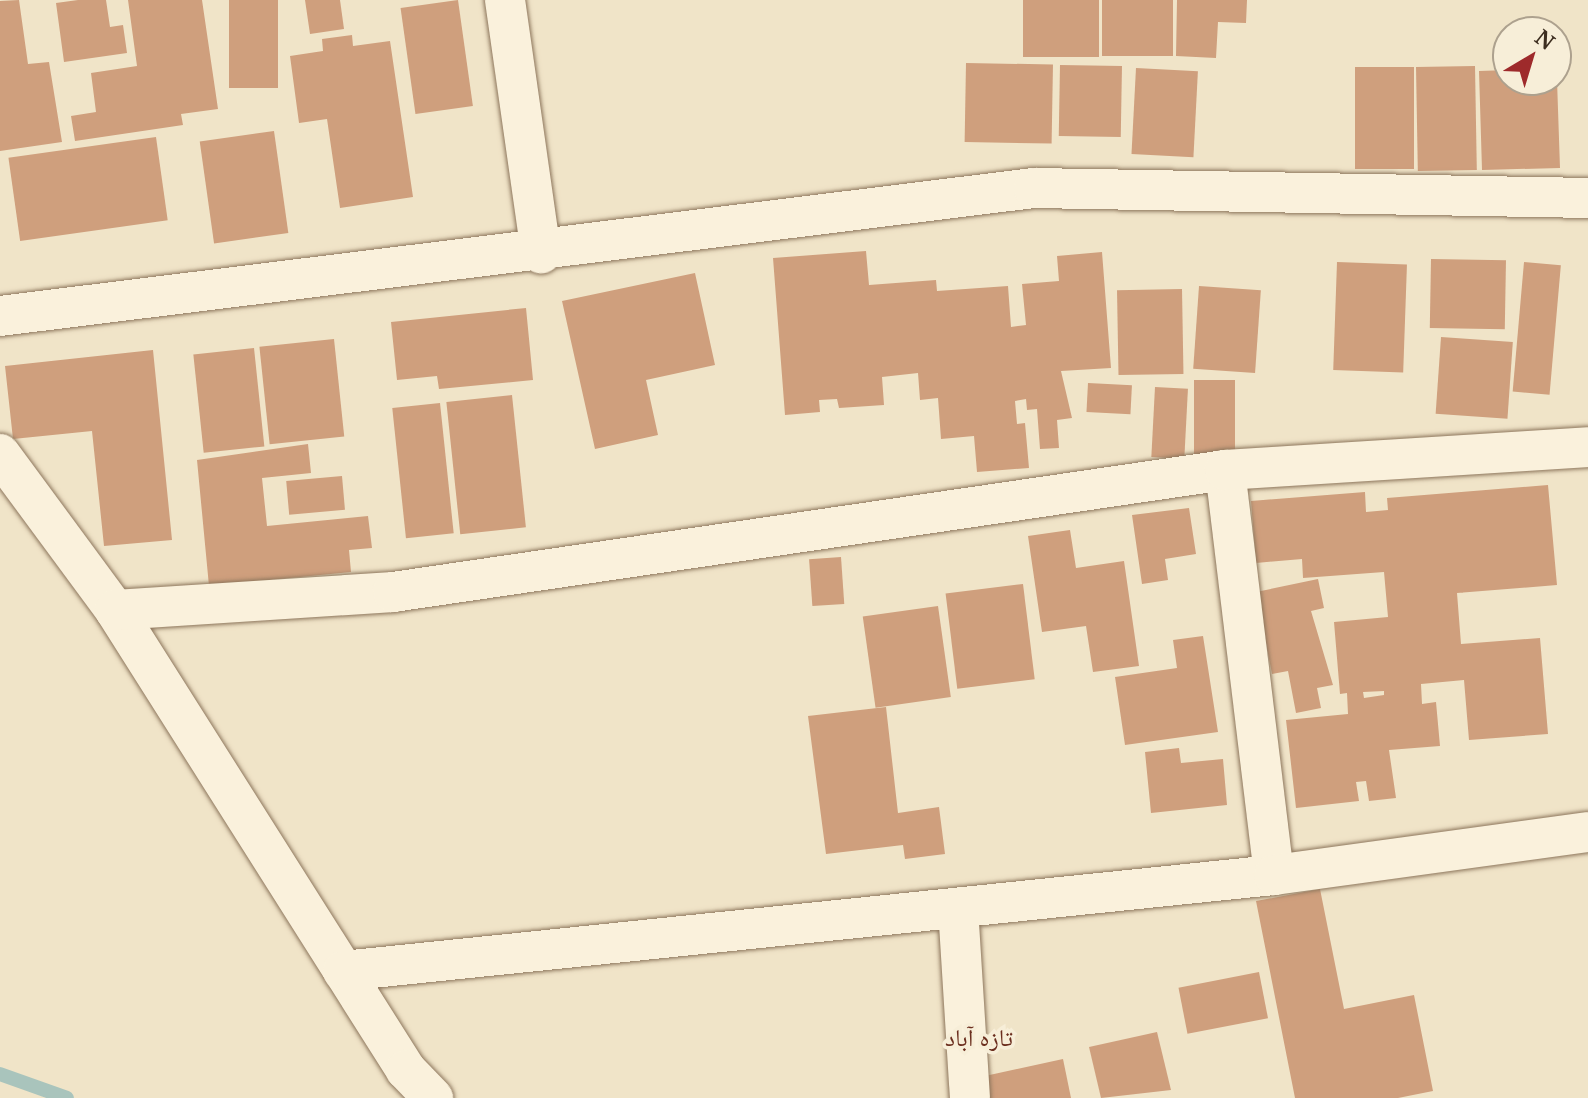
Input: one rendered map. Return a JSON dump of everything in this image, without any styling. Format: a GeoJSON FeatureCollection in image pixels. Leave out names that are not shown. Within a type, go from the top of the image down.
{"type":"FeatureCollection","features":[{"type":"Feature","properties":{"kind":"street"},"geometry":{"type":"LineString","coordinates":[[505,0],[541,253]]}},
{"type":"Feature","properties":{"kind":"street"},"geometry":{"type":"LineString","coordinates":[[0,316],[541,253],[1034,188],[1588,198]]}},
{"type":"Feature","properties":{"kind":"street"},"geometry":{"type":"LineString","coordinates":[[115,610],[393,592],[1225,470],[1588,447]]}},
{"type":"Feature","properties":{"kind":"street"},"geometry":{"type":"LineString","coordinates":[[0,454],[115,610],[406,1070],[433,1098]]}},
{"type":"Feature","properties":{"kind":"street"},"geometry":{"type":"LineString","coordinates":[[1225,470],[1274,875]]}},
{"type":"Feature","properties":{"kind":"street"},"geometry":{"type":"LineString","coordinates":[[343,971],[1274,875],[1588,832]]}},
{"type":"Feature","properties":{"kind":"street"},"geometry":{"type":"LineString","coordinates":[[958,908],[970,1098]]}},
{"type":"Feature","properties":{"kind":"building"},"geometry":{"type":"Polygon","coordinates":[[[19,0],[28,64],[49,62],[62,142],[0,151],[0,1],[19,0]]]}},
{"type":"Feature","properties":{"kind":"building"},"geometry":{"type":"Polygon","coordinates":[[[106,0],[110,27],[123,25],[127,53],[64,62],[56,3],[106,0]]]}},
{"type":"Feature","properties":{"kind":"building"},"geometry":{"type":"Polygon","coordinates":[[[128,0],[202,0],[218,109],[181,114],[183,125],[75,141],[71,116],[96,112],[91,73],[137,66],[128,0]]]}},
{"type":"Feature","properties":{"kind":"building"},"geometry":{"type":"Polygon","coordinates":[[[229,0],[278,0],[278,88],[229,88],[229,0]]]}},
{"type":"Feature","properties":{"kind":"building"},"geometry":{"type":"Polygon","coordinates":[[[305,0],[340,0],[344,29],[310,34],[305,0]]]}},
{"type":"Feature","properties":{"kind":"building"},"geometry":{"type":"Polygon","coordinates":[[[458,0],[473,106],[415,114],[401,8],[458,0]]]}},
{"type":"Feature","properties":{"kind":"building"},"geometry":{"type":"Polygon","coordinates":[[[1023,0],[1099,0],[1099,57],[1023,57],[1023,0]]]}},
{"type":"Feature","properties":{"kind":"building"},"geometry":{"type":"Polygon","coordinates":[[[1102,0],[1173,0],[1173,56],[1102,56],[1102,0]]]}},
{"type":"Feature","properties":{"kind":"building"},"geometry":{"type":"Polygon","coordinates":[[[1177,0],[1247,0],[1246,23],[1218,22],[1216,58],[1176,56],[1177,0]]]}},
{"type":"Feature","properties":{"kind":"building"},"geometry":{"type":"Polygon","coordinates":[[[352,35],[353,46],[390,41],[413,197],[340,208],[327,119],[299,123],[290,56],[323,51],[322,39],[352,35]]]}},
{"type":"Feature","properties":{"kind":"building"},"geometry":{"type":"Polygon","coordinates":[[[966,63],[1053,65],[1052,144],[965,142],[966,63]]]}},
{"type":"Feature","properties":{"kind":"building"},"geometry":{"type":"Polygon","coordinates":[[[1060,65],[1122,66],[1121,137],[1059,136],[1060,65]]]}},
{"type":"Feature","properties":{"kind":"building"},"geometry":{"type":"Polygon","coordinates":[[[1475,66],[1477,170],[1418,171],[1416,67],[1475,66]]]}},
{"type":"Feature","properties":{"kind":"building"},"geometry":{"type":"Polygon","coordinates":[[[1355,67],[1414,67],[1414,169],[1355,169],[1355,67]]]}},
{"type":"Feature","properties":{"kind":"building"},"geometry":{"type":"Polygon","coordinates":[[[1136,68],[1198,71],[1193,157],[1131,154],[1136,68]]]}},
{"type":"Feature","properties":{"kind":"building"},"geometry":{"type":"Polygon","coordinates":[[[1479,71],[1492,71],[1492,96],[1558,96],[1560,168],[1482,170],[1479,71]]]}},
{"type":"Feature","properties":{"kind":"building"},"geometry":{"type":"Polygon","coordinates":[[[274,131],[288,233],[214,243],[200,141],[274,131]]]}},
{"type":"Feature","properties":{"kind":"building"},"geometry":{"type":"Polygon","coordinates":[[[156,137],[168,220],[20,241],[8,158],[156,137]]]}},
{"type":"Feature","properties":{"kind":"building"},"geometry":{"type":"Polygon","coordinates":[[[866,251],[869,285],[936,280],[937,291],[1008,286],[1011,327],[1026,325],[1022,284],[1059,281],[1057,256],[1102,252],[1111,368],[1061,371],[1072,418],[1057,420],[1059,448],[1040,449],[1037,409],[1027,410],[1026,399],[1015,401],[1017,424],[1025,423],[1029,468],[977,472],[974,436],[941,439],[938,398],[920,400],[918,373],[882,377],[884,405],[839,408],[837,399],[819,400],[820,412],[785,415],[773,258],[866,251]]]}},
{"type":"Feature","properties":{"kind":"building"},"geometry":{"type":"Polygon","coordinates":[[[1431,259],[1506,260],[1505,329],[1430,328],[1431,259]]]}},
{"type":"Feature","properties":{"kind":"building"},"geometry":{"type":"Polygon","coordinates":[[[1337,262],[1407,264],[1403,372],[1333,370],[1337,262]]]}},
{"type":"Feature","properties":{"kind":"building"},"geometry":{"type":"Polygon","coordinates":[[[1524,262],[1561,265],[1550,395],[1513,392],[1524,262]]]}},
{"type":"Feature","properties":{"kind":"building"},"geometry":{"type":"Polygon","coordinates":[[[695,273],[715,365],[646,380],[658,435],[595,449],[562,301],[695,273]]]}},
{"type":"Feature","properties":{"kind":"building"},"geometry":{"type":"Polygon","coordinates":[[[1199,286],[1261,290],[1255,373],[1193,369],[1199,286]]]}},
{"type":"Feature","properties":{"kind":"building"},"geometry":{"type":"Polygon","coordinates":[[[1182,289],[1183,374],[1118,375],[1117,290],[1182,289]]]}},
{"type":"Feature","properties":{"kind":"building"},"geometry":{"type":"Polygon","coordinates":[[[526,308],[533,380],[439,389],[437,376],[397,380],[391,322],[526,308]]]}},
{"type":"Feature","properties":{"kind":"building"},"geometry":{"type":"Polygon","coordinates":[[[1441,337],[1513,342],[1507,419],[1436,414],[1441,337]]]}},
{"type":"Feature","properties":{"kind":"building"},"geometry":{"type":"Polygon","coordinates":[[[334,339],[344,436],[270,444],[259,347],[334,339]]]}},
{"type":"Feature","properties":{"kind":"building"},"geometry":{"type":"Polygon","coordinates":[[[254,348],[264,446],[204,453],[193,354],[254,348]]]}},
{"type":"Feature","properties":{"kind":"building"},"geometry":{"type":"Polygon","coordinates":[[[153,350],[172,540],[104,546],[92,431],[13,439],[5,366],[153,350]]]}},
{"type":"Feature","properties":{"kind":"building"},"geometry":{"type":"Polygon","coordinates":[[[1194,380],[1235,380],[1235,454],[1194,454],[1194,380]]]}},
{"type":"Feature","properties":{"kind":"building"},"geometry":{"type":"Polygon","coordinates":[[[1088,383],[1132,385],[1130,414],[1086,412],[1088,383]]]}},
{"type":"Feature","properties":{"kind":"building"},"geometry":{"type":"Polygon","coordinates":[[[1155,387],[1188,389],[1184,459],[1151,457],[1155,387]]]}},
{"type":"Feature","properties":{"kind":"building"},"geometry":{"type":"Polygon","coordinates":[[[512,395],[526,527],[460,534],[446,402],[512,395]]]}},
{"type":"Feature","properties":{"kind":"building"},"geometry":{"type":"Polygon","coordinates":[[[440,403],[454,533],[406,538],[392,408],[440,403]]]}},
{"type":"Feature","properties":{"kind":"building"},"geometry":{"type":"Polygon","coordinates":[[[308,444],[311,473],[262,478],[267,526],[368,516],[372,548],[349,550],[351,572],[209,586],[197,460],[308,444]]]}},
{"type":"Feature","properties":{"kind":"building"},"geometry":{"type":"Polygon","coordinates":[[[342,476],[345,510],[289,515],[286,481],[342,476]]]}},
{"type":"Feature","properties":{"kind":"building"},"geometry":{"type":"Polygon","coordinates":[[[1548,485],[1557,585],[1457,593],[1461,644],[1540,638],[1548,734],[1469,740],[1464,680],[1421,684],[1422,704],[1436,702],[1440,746],[1389,750],[1396,798],[1369,801],[1366,781],[1356,782],[1359,801],[1296,808],[1286,720],[1348,714],[1347,693],[1340,694],[1334,622],[1388,617],[1384,572],[1303,578],[1302,559],[1256,563],[1251,501],[1365,492],[1366,512],[1388,510],[1387,498],[1548,485]],[[1384,691],[1363,692],[1364,698],[1384,695],[1384,691]]]}},
{"type":"Feature","properties":{"kind":"building"},"geometry":{"type":"Polygon","coordinates":[[[1189,508],[1196,554],[1165,559],[1168,580],[1142,584],[1132,515],[1189,508]]]}},
{"type":"Feature","properties":{"kind":"building"},"geometry":{"type":"Polygon","coordinates":[[[1070,530],[1076,568],[1124,561],[1139,666],[1093,672],[1086,626],[1042,632],[1028,536],[1070,530]]]}},
{"type":"Feature","properties":{"kind":"building"},"geometry":{"type":"Polygon","coordinates":[[[841,557],[844,604],[812,606],[809,559],[841,557]]]}},
{"type":"Feature","properties":{"kind":"building"},"geometry":{"type":"Polygon","coordinates":[[[1318,579],[1324,608],[1311,611],[1333,685],[1317,688],[1321,708],[1296,713],[1288,671],[1272,674],[1256,592],[1318,579]]]}},
{"type":"Feature","properties":{"kind":"building"},"geometry":{"type":"Polygon","coordinates":[[[1023,584],[1035,679],[957,689],[946,594],[1023,584]]]}},
{"type":"Feature","properties":{"kind":"building"},"geometry":{"type":"Polygon","coordinates":[[[938,606],[951,697],[876,708],[863,617],[938,606]]]}},
{"type":"Feature","properties":{"kind":"building"},"geometry":{"type":"Polygon","coordinates":[[[1203,636],[1218,732],[1125,745],[1115,677],[1177,668],[1173,640],[1203,636]]]}},
{"type":"Feature","properties":{"kind":"building"},"geometry":{"type":"Polygon","coordinates":[[[886,707],[898,813],[939,807],[945,854],[905,859],[903,845],[826,854],[808,716],[886,707]]]}},
{"type":"Feature","properties":{"kind":"building"},"geometry":{"type":"Polygon","coordinates":[[[1179,748],[1181,763],[1223,759],[1227,805],[1151,813],[1145,752],[1179,748]]]}},
{"type":"Feature","properties":{"kind":"building"},"geometry":{"type":"Polygon","coordinates":[[[1320,889],[1344,1009],[1414,995],[1433,1091],[1398,1098],[1295,1098],[1256,901],[1320,889]]]}},
{"type":"Feature","properties":{"kind":"building"},"geometry":{"type":"Polygon","coordinates":[[[1259,972],[1268,1018],[1187,1034],[1179,988],[1259,972]]]}},
{"type":"Feature","properties":{"kind":"building"},"geometry":{"type":"Polygon","coordinates":[[[1157,1032],[1171,1090],[1101,1098],[1089,1047],[1157,1032]]]}},
{"type":"Feature","properties":{"kind":"building"},"geometry":{"type":"Polygon","coordinates":[[[1063,1059],[1071,1098],[990,1098],[985,1076],[1063,1059]]]}},
{"type":"Feature","properties":{"kind":"waterway"},"geometry":{"type":"LineString","coordinates":[[0,1074],[67,1098]]}},
{"type":"Feature","properties":{"kind":"district","name":"تازه آباد"},"geometry":{"type":"Point","coordinates":[979,1037]}}]}
